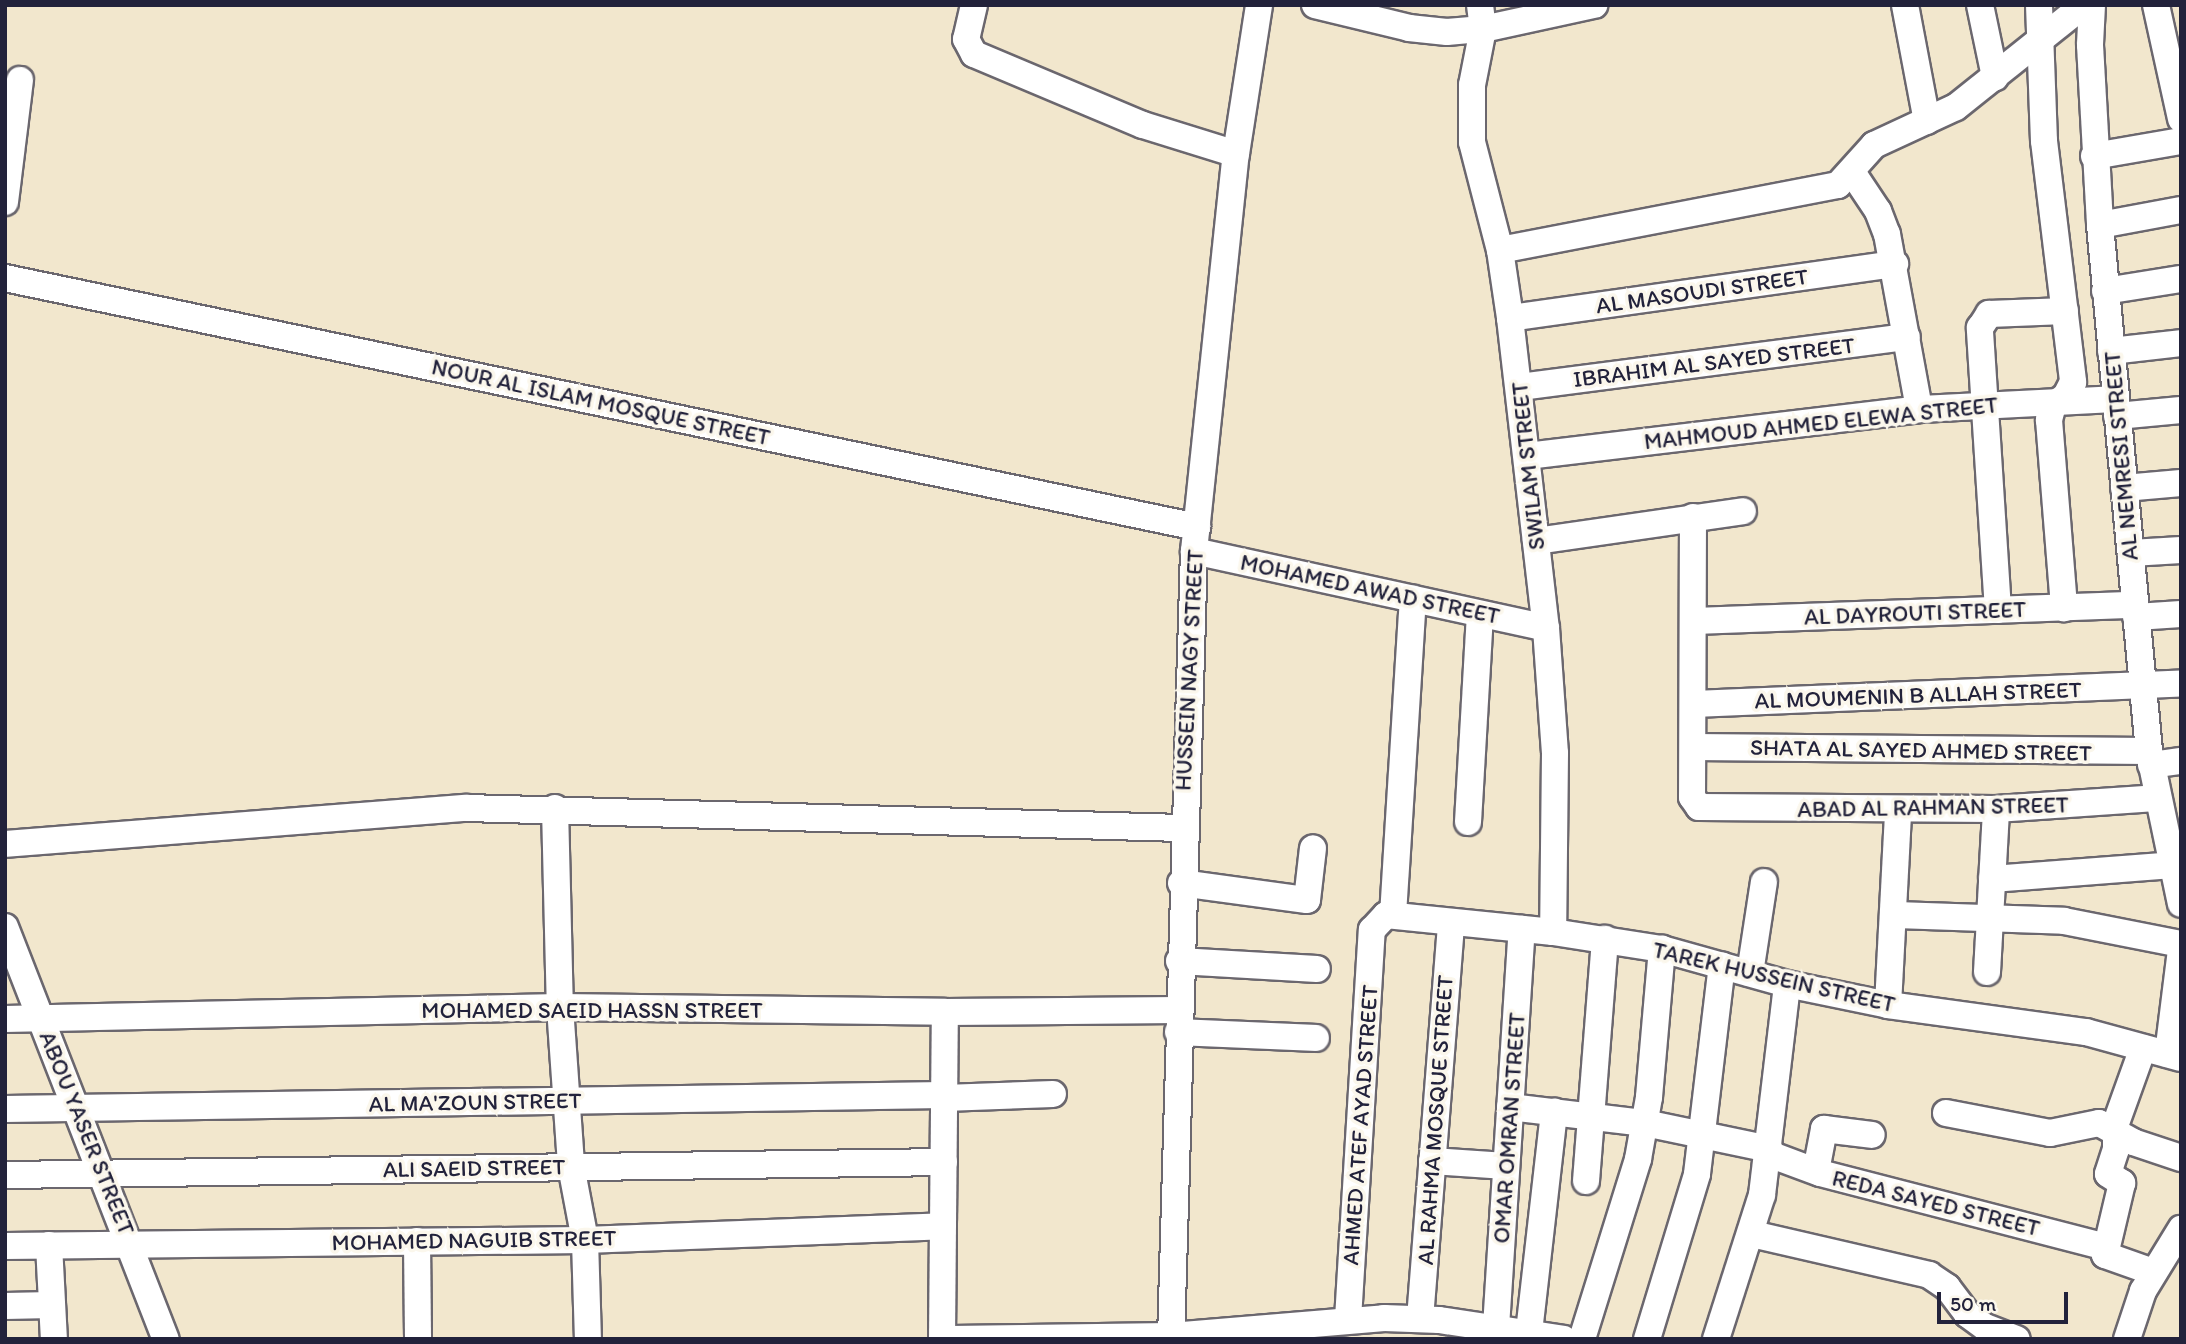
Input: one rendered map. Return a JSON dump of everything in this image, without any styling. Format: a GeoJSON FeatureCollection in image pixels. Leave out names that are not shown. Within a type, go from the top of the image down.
{"type":"FeatureCollection","features":[{"type":"Feature","properties":{"kind":"street"},"geometry":{"type":"LineString","coordinates":[[974,5],[966,39],[974,54],[1143,125],[1236,154]]}},
{"type":"Feature","properties":{"kind":"street"},"geometry":{"type":"LineString","coordinates":[[1315,5],[1409,28],[1594,5]]}},
{"type":"Feature","properties":{"kind":"street"},"geometry":{"type":"LineString","coordinates":[[1905,5],[1927,121]]}},
{"type":"Feature","properties":{"kind":"street"},"geometry":{"type":"LineString","coordinates":[[1980,5],[1995,77]]}},
{"type":"Feature","properties":{"kind":"street"},"geometry":{"type":"LineString","coordinates":[[2039,5],[2045,141],[2073,382],[2049,420],[2064,608]]}},
{"type":"Feature","properties":{"kind":"street"},"geometry":{"type":"LineString","coordinates":[[1500,250],[1821,191],[1838,185],[1874,145],[1956,107],[2084,5]]}},
{"type":"Feature","properties":{"kind":"street","name":"AL NEMRESI STREET"},"geometry":{"type":"LineString","coordinates":[[2092,5],[2095,156],[2104,283],[2150,758],[2156,798],[2172,833],[2172,865],[2181,904]]}},
{"type":"Feature","properties":{"kind":"street"},"geometry":{"type":"LineString","coordinates":[[2156,5],[2181,119]]}},
{"type":"Feature","properties":{"kind":"street","name":"HUSSEIN NAGY STREET"},"geometry":{"type":"LineString","coordinates":[[1171,1337],[1182,828],[1195,539],[1236,154],[1257,6]]}},
{"type":"Feature","properties":{"kind":"street","name":"SWILAM STREET"},"geometry":{"type":"LineString","coordinates":[[1481,17],[1472,85],[1472,142],[1500,250],[1520,387],[1546,628],[1555,753],[1553,932]]}},
{"type":"Feature","properties":{"kind":"street"},"geometry":{"type":"LineString","coordinates":[[5,202],[20,80]]}},
{"type":"Feature","properties":{"kind":"street"},"geometry":{"type":"LineString","coordinates":[[2095,156],[2181,141]]}},
{"type":"Feature","properties":{"kind":"street"},"geometry":{"type":"LineString","coordinates":[[1852,172],[1878,211],[1895,264],[1919,409]]}},
{"type":"Feature","properties":{"kind":"street"},"geometry":{"type":"LineString","coordinates":[[2100,225],[2181,211]]}},
{"type":"Feature","properties":{"kind":"street","name":"AL MASOUDI STREET"},"geometry":{"type":"LineString","coordinates":[[1510,318],[1895,264]]}},
{"type":"Feature","properties":{"kind":"street","name":"NOUR AL ISLAM MOSQUE STREET"},"geometry":{"type":"LineString","coordinates":[[5,278],[1195,539]]}},
{"type":"Feature","properties":{"kind":"street"},"geometry":{"type":"LineString","coordinates":[[2062,281],[2104,283],[2181,279]]}},
{"type":"Feature","properties":{"kind":"street"},"geometry":{"type":"LineString","coordinates":[[1998,610],[1982,319],[1998,313],[2065,311]]}},
{"type":"Feature","properties":{"kind":"street","name":"IBRAHIM AL SAYED STREET"},"geometry":{"type":"LineString","coordinates":[[1520,387],[1907,337]]}},
{"type":"Feature","properties":{"kind":"street"},"geometry":{"type":"LineString","coordinates":[[2111,351],[2181,343]]}},
{"type":"Feature","properties":{"kind":"street","name":"MAHMOUD AHMED ELEWA STREET"},"geometry":{"type":"LineString","coordinates":[[1527,456],[1919,409],[2060,400],[2117,407],[2181,410]]}},
{"type":"Feature","properties":{"kind":"street"},"geometry":{"type":"LineString","coordinates":[[2124,488],[2181,483]]}},
{"type":"Feature","properties":{"kind":"street"},"geometry":{"type":"LineString","coordinates":[[1536,541],[1743,511]]}},
{"type":"Feature","properties":{"kind":"street"},"geometry":{"type":"LineString","coordinates":[[1693,517],[1693,747]]}},
{"type":"Feature","properties":{"kind":"street","name":"MOHAMED AWAD STREET"},"geometry":{"type":"LineString","coordinates":[[1195,539],[1413,599],[1546,628]]}},
{"type":"Feature","properties":{"kind":"street"},"geometry":{"type":"LineString","coordinates":[[2130,554],[2181,550]]}},
{"type":"Feature","properties":{"kind":"street","name":"AHMED ATEF AYAD STREET"},"geometry":{"type":"LineString","coordinates":[[1348,1319],[1413,599]]}},
{"type":"Feature","properties":{"kind":"street","name":"AL DAYROUTI STREET"},"geometry":{"type":"LineString","coordinates":[[1694,621],[2064,608],[2136,611]]}},
{"type":"Feature","properties":{"kind":"street"},"geometry":{"type":"LineString","coordinates":[[2136,611],[2181,614]]}},
{"type":"Feature","properties":{"kind":"street"},"geometry":{"type":"LineString","coordinates":[[1468,822],[1480,614]]}},
{"type":"Feature","properties":{"kind":"street","name":"AL MOUMENIN B ALLAH STREET"},"geometry":{"type":"LineString","coordinates":[[1693,704],[2181,684]]}},
{"type":"Feature","properties":{"kind":"street","name":"SHATA AL SAYED AHMED STREET"},"geometry":{"type":"LineString","coordinates":[[1693,747],[2150,758],[2181,761]]}},
{"type":"Feature","properties":{"kind":"street","name":"ABAD AL RAHMAN STREET"},"geometry":{"type":"LineString","coordinates":[[1693,747],[1692,797],[1699,807],[1710,810],[1996,809],[2156,798]]}},
{"type":"Feature","properties":{"kind":"street"},"geometry":{"type":"LineString","coordinates":[[5,844],[466,808],[555,808],[1182,828]]}},
{"type":"Feature","properties":{"kind":"street"},"geometry":{"type":"LineString","coordinates":[[555,808],[560,1007],[571,1166],[585,1240],[587,1339]]}},
{"type":"Feature","properties":{"kind":"street"},"geometry":{"type":"LineString","coordinates":[[1987,972],[1996,809]]}},
{"type":"Feature","properties":{"kind":"street"},"geometry":{"type":"LineString","coordinates":[[1888,1005],[1896,915],[1898,811]]}},
{"type":"Feature","properties":{"kind":"street"},"geometry":{"type":"LineString","coordinates":[[1181,883],[1307,900],[1313,848]]}},
{"type":"Feature","properties":{"kind":"street"},"geometry":{"type":"LineString","coordinates":[[1992,880],[2172,865]]}},
{"type":"Feature","properties":{"kind":"street"},"geometry":{"type":"LineString","coordinates":[[1750,973],[1764,882]]}},
{"type":"Feature","properties":{"kind":"street"},"geometry":{"type":"LineString","coordinates":[[1896,915],[2064,921],[2181,946],[2164,1053],[2115,1131],[2108,1174],[2122,1183],[2106,1247],[2107,1259],[2153,1272]]}},
{"type":"Feature","properties":{"kind":"street","name":"TAREK HUSSEIN STREET"},"geometry":{"type":"LineString","coordinates":[[1383,923],[1451,922],[1605,939],[1662,949],[1787,984],[1888,1005],[2085,1032],[2164,1053]]}},
{"type":"Feature","properties":{"kind":"street","name":"AL RAHMA MOSQUE STREET"},"geometry":{"type":"LineString","coordinates":[[1432,1326],[1432,1161],[1451,922]]}},
{"type":"Feature","properties":{"kind":"street","name":"ABOU YASER STREET"},"geometry":{"type":"LineString","coordinates":[[5,927],[104,1174],[166,1339]]}},
{"type":"Feature","properties":{"kind":"street","name":"OMAR OMRAN STREET"},"geometry":{"type":"LineString","coordinates":[[1496,1327],[1522,929]]}},
{"type":"Feature","properties":{"kind":"street"},"geometry":{"type":"LineString","coordinates":[[1586,1181],[1605,939]]}},
{"type":"Feature","properties":{"kind":"street"},"geometry":{"type":"LineString","coordinates":[[1582,1339],[1619,1230],[1645,1123],[1662,949]]}},
{"type":"Feature","properties":{"kind":"street"},"geometry":{"type":"LineString","coordinates":[[1179,961],[1317,969]]}},
{"type":"Feature","properties":{"kind":"street"},"geometry":{"type":"LineString","coordinates":[[1647,1339],[1684,1227],[1703,1134],[1722,965]]}},
{"type":"Feature","properties":{"kind":"street"},"geometry":{"type":"LineString","coordinates":[[1716,1339],[1752,1234],[1769,1152],[1787,984]]}},
{"type":"Feature","properties":{"kind":"street","name":"MOHAMED SAEID HASSN STREET"},"geometry":{"type":"LineString","coordinates":[[5,1019],[560,1007],[945,1012],[1178,1021],[1316,1038]]}},
{"type":"Feature","properties":{"kind":"street"},"geometry":{"type":"LineString","coordinates":[[942,1339],[945,1012]]}},
{"type":"Feature","properties":{"kind":"street","name":"AL MA'ZOUN STREET"},"geometry":{"type":"LineString","coordinates":[[5,1109],[1053,1094]]}},
{"type":"Feature","properties":{"kind":"street","name":"REDA SAYED STREET"},"geometry":{"type":"LineString","coordinates":[[1510,1107],[1591,1115],[1703,1134],[1769,1152],[1816,1171],[2106,1247]]}},
{"type":"Feature","properties":{"kind":"street"},"geometry":{"type":"LineString","coordinates":[[1529,1332],[1554,1111]]}},
{"type":"Feature","properties":{"kind":"street"},"geometry":{"type":"LineString","coordinates":[[1946,1113],[2050,1133],[2069,1132],[2091,1122],[2181,1158]]}},
{"type":"Feature","properties":{"kind":"street"},"geometry":{"type":"LineString","coordinates":[[1816,1171],[1824,1129],[1872,1135]]}},
{"type":"Feature","properties":{"kind":"street"},"geometry":{"type":"LineString","coordinates":[[1432,1161],[1506,1166]]}},
{"type":"Feature","properties":{"kind":"street","name":"ALI SAEID STREET"},"geometry":{"type":"LineString","coordinates":[[5,1175],[944,1162]]}},
{"type":"Feature","properties":{"kind":"street","name":"MOHAMED NAGUIB STREET"},"geometry":{"type":"LineString","coordinates":[[5,1246],[130,1242],[585,1240],[943,1226]]}},
{"type":"Feature","properties":{"kind":"street"},"geometry":{"type":"LineString","coordinates":[[2127,1339],[2153,1272],[2181,1229]]}},
{"type":"Feature","properties":{"kind":"street"},"geometry":{"type":"LineString","coordinates":[[1752,1234],[1929,1275],[1947,1287],[1972,1330],[2017,1339]]}},
{"type":"Feature","properties":{"kind":"street"},"geometry":{"type":"LineString","coordinates":[[417,1241],[418,1339]]}},
{"type":"Feature","properties":{"kind":"street"},"geometry":{"type":"LineString","coordinates":[[49,1245],[54,1339]]}},
{"type":"Feature","properties":{"kind":"street"},"geometry":{"type":"LineString","coordinates":[[5,1306],[52,1305]]}},
{"type":"Feature","properties":{"kind":"street"},"geometry":{"type":"LineString","coordinates":[[951,1339],[1171,1337],[1254,1333],[1348,1319],[1432,1326],[1496,1327],[1564,1339]]}}]}
